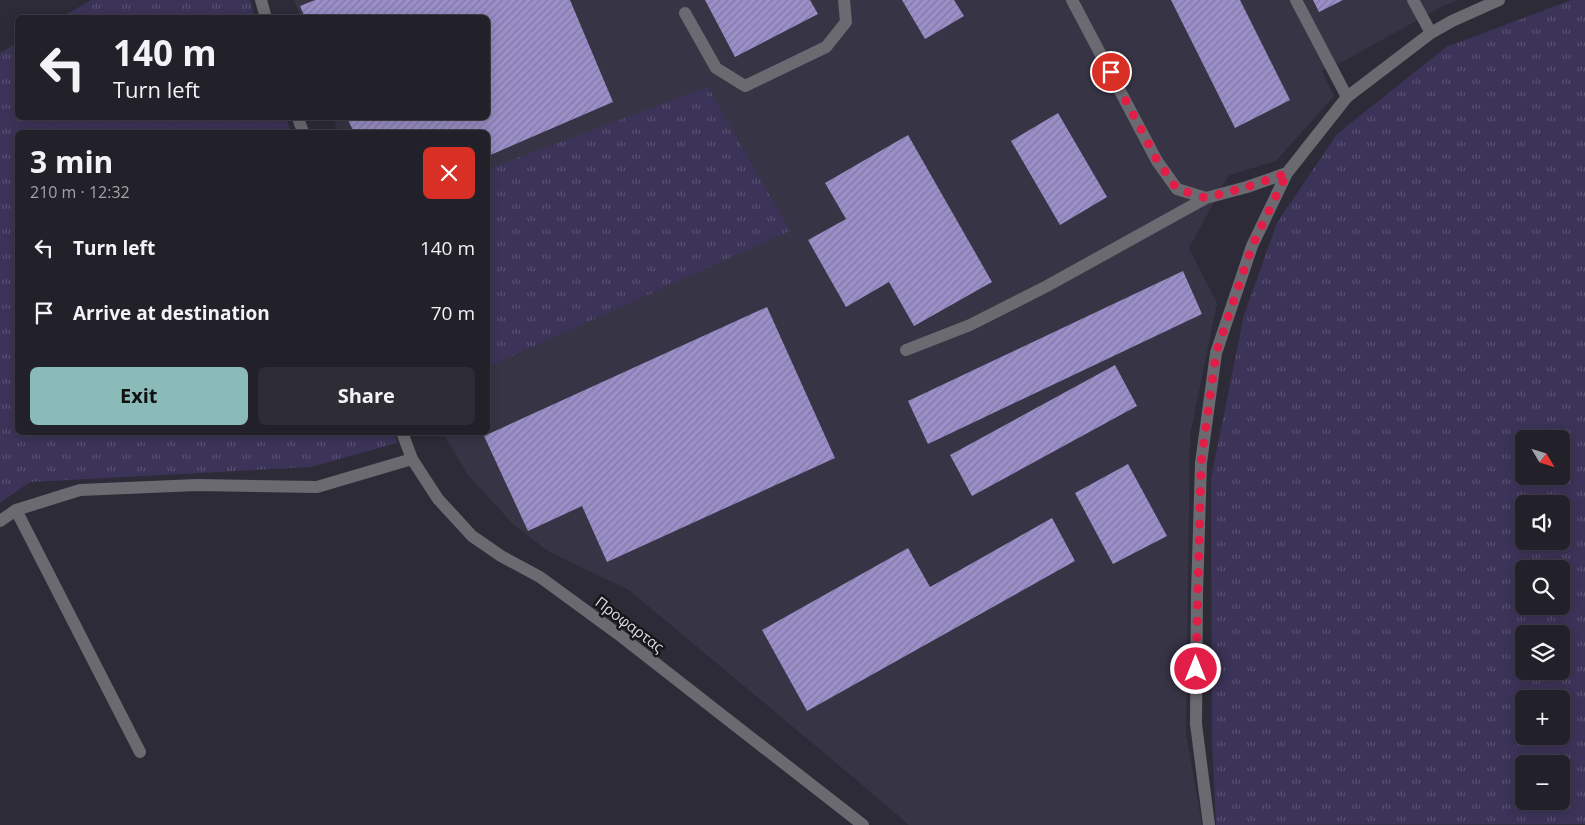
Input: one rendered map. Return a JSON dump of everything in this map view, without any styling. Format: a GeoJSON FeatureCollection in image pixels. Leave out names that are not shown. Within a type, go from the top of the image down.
{"type":"FeatureCollection","features":[{"type":"Feature","properties":{"kind":"street"},"geometry":{"type":"LineString","coordinates":[[261,0],[265,15]]}},
{"type":"Feature","properties":{"kind":"street"},"geometry":{"type":"LineString","coordinates":[[685,13],[716,68],[745,86],[826,47],[846,22],[844,0]]}},
{"type":"Feature","properties":{"kind":"street"},"geometry":{"type":"LineString","coordinates":[[1072,0],[1157,160],[1177,189],[1206,198]]}},
{"type":"Feature","properties":{"kind":"street"},"geometry":{"type":"LineString","coordinates":[[1296,0],[1346,97]]}},
{"type":"Feature","properties":{"kind":"street"},"geometry":{"type":"LineString","coordinates":[[1413,0],[1431,33]]}},
{"type":"Feature","properties":{"kind":"street"},"geometry":{"type":"LineString","coordinates":[[1209,825],[1196,724],[1201,463],[1216,353],[1252,246],[1287,173],[1346,97],[1431,33],[1452,21],[1499,0]]}},
{"type":"Feature","properties":{"kind":"street"},"geometry":{"type":"LineString","coordinates":[[906,350],[970,325],[1047,286],[1206,198],[1247,187],[1287,173]]}},
{"type":"Feature","properties":{"kind":"street","name":"Προφαρτας"},"geometry":{"type":"LineString","coordinates":[[403,435],[412,459],[438,499],[472,536],[501,556],[540,577],[863,825]]}},
{"type":"Feature","properties":{"kind":"street"},"geometry":{"type":"LineString","coordinates":[[0,521],[16,510],[80,490],[197,485],[317,488],[412,459]]}},
{"type":"Feature","properties":{"kind":"street"},"geometry":{"type":"LineString","coordinates":[[16,510],[140,752]]}},
{"type":"Feature","properties":{"kind":"shaded area"},"geometry":{"type":"Polygon","coordinates":[[[294,0],[1458,0],[1443,6],[1342,62],[1322,71],[1334,96],[1276,161],[1229,175],[1189,248],[1217,303],[1190,435],[1186,734],[1202,825],[909,825],[629,590],[549,552],[513,524],[468,475],[444,435],[490,435],[490,366],[790,231],[708,88],[490,168],[490,130],[337,130],[334,120],[490,120],[490,15],[299,15],[294,0]]]}},
{"type":"Feature","properties":{"kind":"green space"},"geometry":{"type":"Polygon","coordinates":[[[92,0],[250,0],[254,15],[65,15],[92,0]]]}},
{"type":"Feature","properties":{"kind":"green space"},"geometry":{"type":"Polygon","coordinates":[[[1571,0],[1585,0],[1585,824],[1216,825],[1212,743],[1211,478],[1244,315],[1277,223],[1337,134],[1446,47],[1571,0]]]}},
{"type":"Feature","properties":{"kind":"green space"},"geometry":{"type":"Polygon","coordinates":[[[15,44],[15,120],[287,120],[290,130],[15,130],[15,435],[395,435],[397,443],[311,467],[30,482],[0,503],[0,53],[15,44]]]}},
{"type":"Feature","properties":{"kind":"green space"},"geometry":{"type":"Polygon","coordinates":[[[708,87],[790,231],[490,366],[490,168],[708,87]]]}},
{"type":"Feature","properties":{"kind":"building"},"geometry":{"type":"Polygon","coordinates":[[[315,0],[570,0],[613,102],[490,155],[490,130],[353,130],[348,120],[490,120],[490,15],[304,15],[300,6],[315,0]]]}},
{"type":"Feature","properties":{"kind":"building"},"geometry":{"type":"Polygon","coordinates":[[[705,0],[810,0],[818,14],[735,57],[705,0]]]}},
{"type":"Feature","properties":{"kind":"building"},"geometry":{"type":"Polygon","coordinates":[[[902,0],[954,0],[964,16],[925,39],[902,0]]]}},
{"type":"Feature","properties":{"kind":"building"},"geometry":{"type":"Polygon","coordinates":[[[1171,0],[1240,0],[1290,100],[1235,128],[1171,0]]]}},
{"type":"Feature","properties":{"kind":"building"},"geometry":{"type":"Polygon","coordinates":[[[1313,0],[1343,0],[1319,12],[1313,0]]]}},
{"type":"Feature","properties":{"kind":"building"},"geometry":{"type":"Polygon","coordinates":[[[1058,113],[1107,197],[1060,225],[1011,141],[1058,113]]]}},
{"type":"Feature","properties":{"kind":"building"},"geometry":{"type":"Polygon","coordinates":[[[908,135],[992,282],[914,326],[889,282],[846,307],[808,240],[846,219],[825,183],[908,135]]]}},
{"type":"Feature","properties":{"kind":"building"},"geometry":{"type":"Polygon","coordinates":[[[1183,271],[1202,314],[928,444],[908,401],[1183,271]]]}},
{"type":"Feature","properties":{"kind":"building"},"geometry":{"type":"Polygon","coordinates":[[[767,307],[835,458],[607,562],[582,506],[528,531],[484,436],[490,435],[490,433],[767,307]]]}},
{"type":"Feature","properties":{"kind":"building"},"geometry":{"type":"Polygon","coordinates":[[[1115,365],[1137,406],[972,496],[950,455],[1115,365]]]}},
{"type":"Feature","properties":{"kind":"building"},"geometry":{"type":"Polygon","coordinates":[[[1128,464],[1167,536],[1113,564],[1075,493],[1128,464]]]}},
{"type":"Feature","properties":{"kind":"building"},"geometry":{"type":"Polygon","coordinates":[[[1052,518],[1075,561],[807,711],[762,630],[908,548],[930,587],[1052,518]]]}},
{"type":"Feature","properties":{"kind":"route"},"geometry":{"type":"LineString","coordinates":[[1111,72],[1157,160],[1177,189],[1206,198],[1247,187],[1287,173],[1252,246],[1216,353],[1201,463],[1196,669]]}}]}
